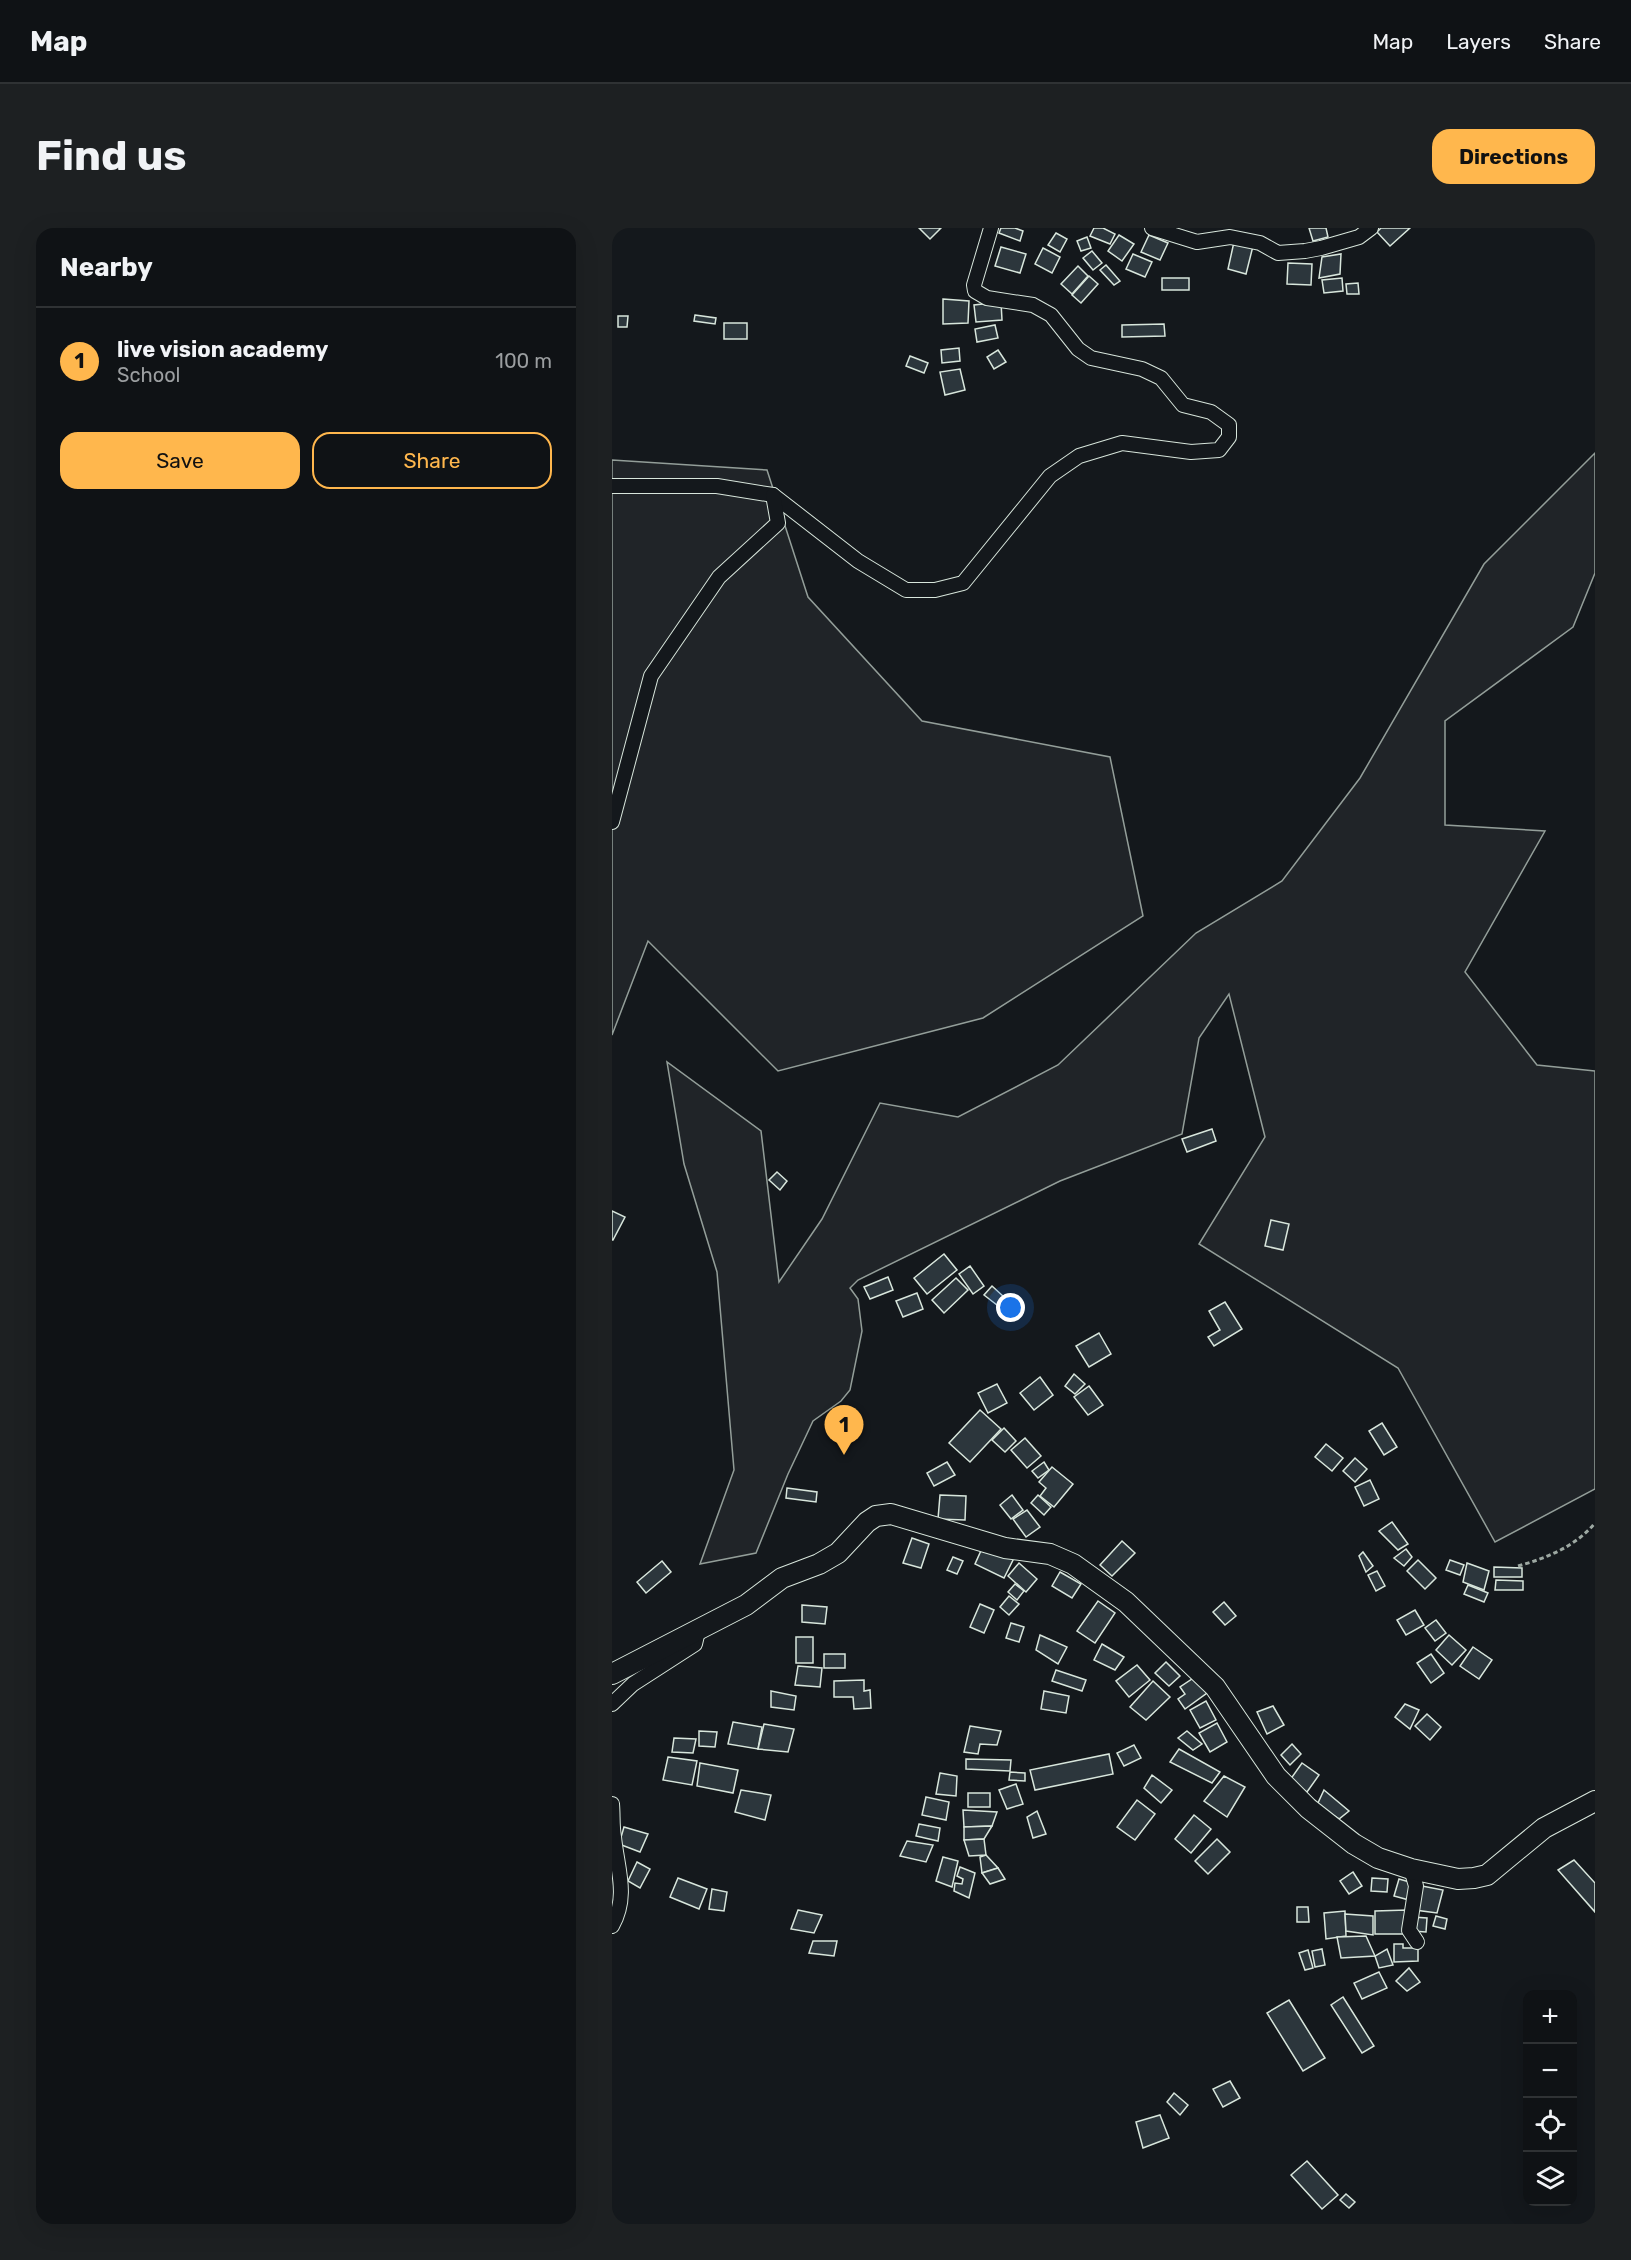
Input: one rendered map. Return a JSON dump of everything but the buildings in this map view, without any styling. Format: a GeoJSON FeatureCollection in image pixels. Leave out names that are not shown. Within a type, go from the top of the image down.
{"type":"FeatureCollection","features":[{"type":"Feature","properties":{"kind":"street"},"geometry":{"type":"LineString","coordinates":[[612,486],[717,486],[773,495],[867,567],[906,590],[935,590],[963,583],[1050,476],[1078,456],[1122,443],[1191,452],[1219,450],[1229,437],[1229,425],[1211,412],[1183,405],[1161,378],[1142,369],[1091,358],[1078,349],[1051,315],[1033,305],[987,298],[975,291],[974,285],[991,228]]}},
{"type":"Feature","properties":{"kind":"street"},"geometry":{"type":"LineString","coordinates":[[1152,228],[1197,242],[1230,237],[1260,243],[1278,253],[1321,248],[1359,237],[1371,228]]}},
{"type":"Feature","properties":{"kind":"street"},"geometry":{"type":"LineString","coordinates":[[612,822],[651,676],[719,577],[778,523],[773,495]]}},
{"type":"Feature","properties":{"kind":"street"},"geometry":{"type":"LineString","coordinates":[[612,1674],[746,1605],[782,1578],[819,1564],[838,1553],[867,1522],[891,1514],[1005,1548],[1050,1554],[1073,1564],[1126,1602],[1215,1687],[1276,1776],[1308,1808],[1354,1844],[1378,1858],[1411,1869],[1458,1879],[1488,1875],[1544,1828],[1595,1802]]}},
{"type":"Feature","properties":{"kind":"street"},"geometry":{"type":"LineString","coordinates":[[612,1704],[633,1684],[695,1644],[698,1631]]}},
{"type":"Feature","properties":{"kind":"street"},"geometry":{"type":"LineString","coordinates":[[612,1804],[622,1892],[617,1917],[612,1926]]}},
{"type":"Feature","properties":{"kind":"street"},"geometry":{"type":"LineString","coordinates":[[1411,1869],[1416,1886],[1409,1930],[1417,1942]]}},
{"type":"Feature","properties":{"kind":"path"},"geometry":{"type":"LineString","coordinates":[[1518,1566],[1544,1559],[1584,1536],[1595,1523]]}},
{"type":"Feature","properties":{"kind":"shaded area"},"geometry":{"type":"Polygon","coordinates":[[[1595,453],[1595,573],[1573,627],[1445,721],[1445,825],[1545,831],[1465,972],[1537,1065],[1595,1071],[1595,1489],[1495,1542],[1398,1368],[1199,1244],[1265,1137],[1229,994],[1199,1038],[1182,1134],[1060,1181],[858,1280],[850,1288],[858,1299],[862,1331],[850,1390],[841,1401],[813,1421],[788,1474],[756,1553],[700,1564],[734,1470],[717,1272],[684,1164],[667,1062],[761,1131],[779,1282],[822,1219],[880,1103],[958,1117],[1058,1065],[1196,933],[1282,881],[1360,778],[1484,564],[1595,453]]]}},
{"type":"Feature","properties":{"kind":"shaded area"},"geometry":{"type":"Polygon","coordinates":[[[612,460],[767,470],[808,597],[922,721],[1110,757],[1143,916],[983,1018],[778,1071],[648,941],[612,1035],[612,460]]]}},
{"type":"Feature","properties":{"kind":"place","name":"live vision academy"},"geometry":{"type":"Point","coordinates":[844,1455]}}]}
